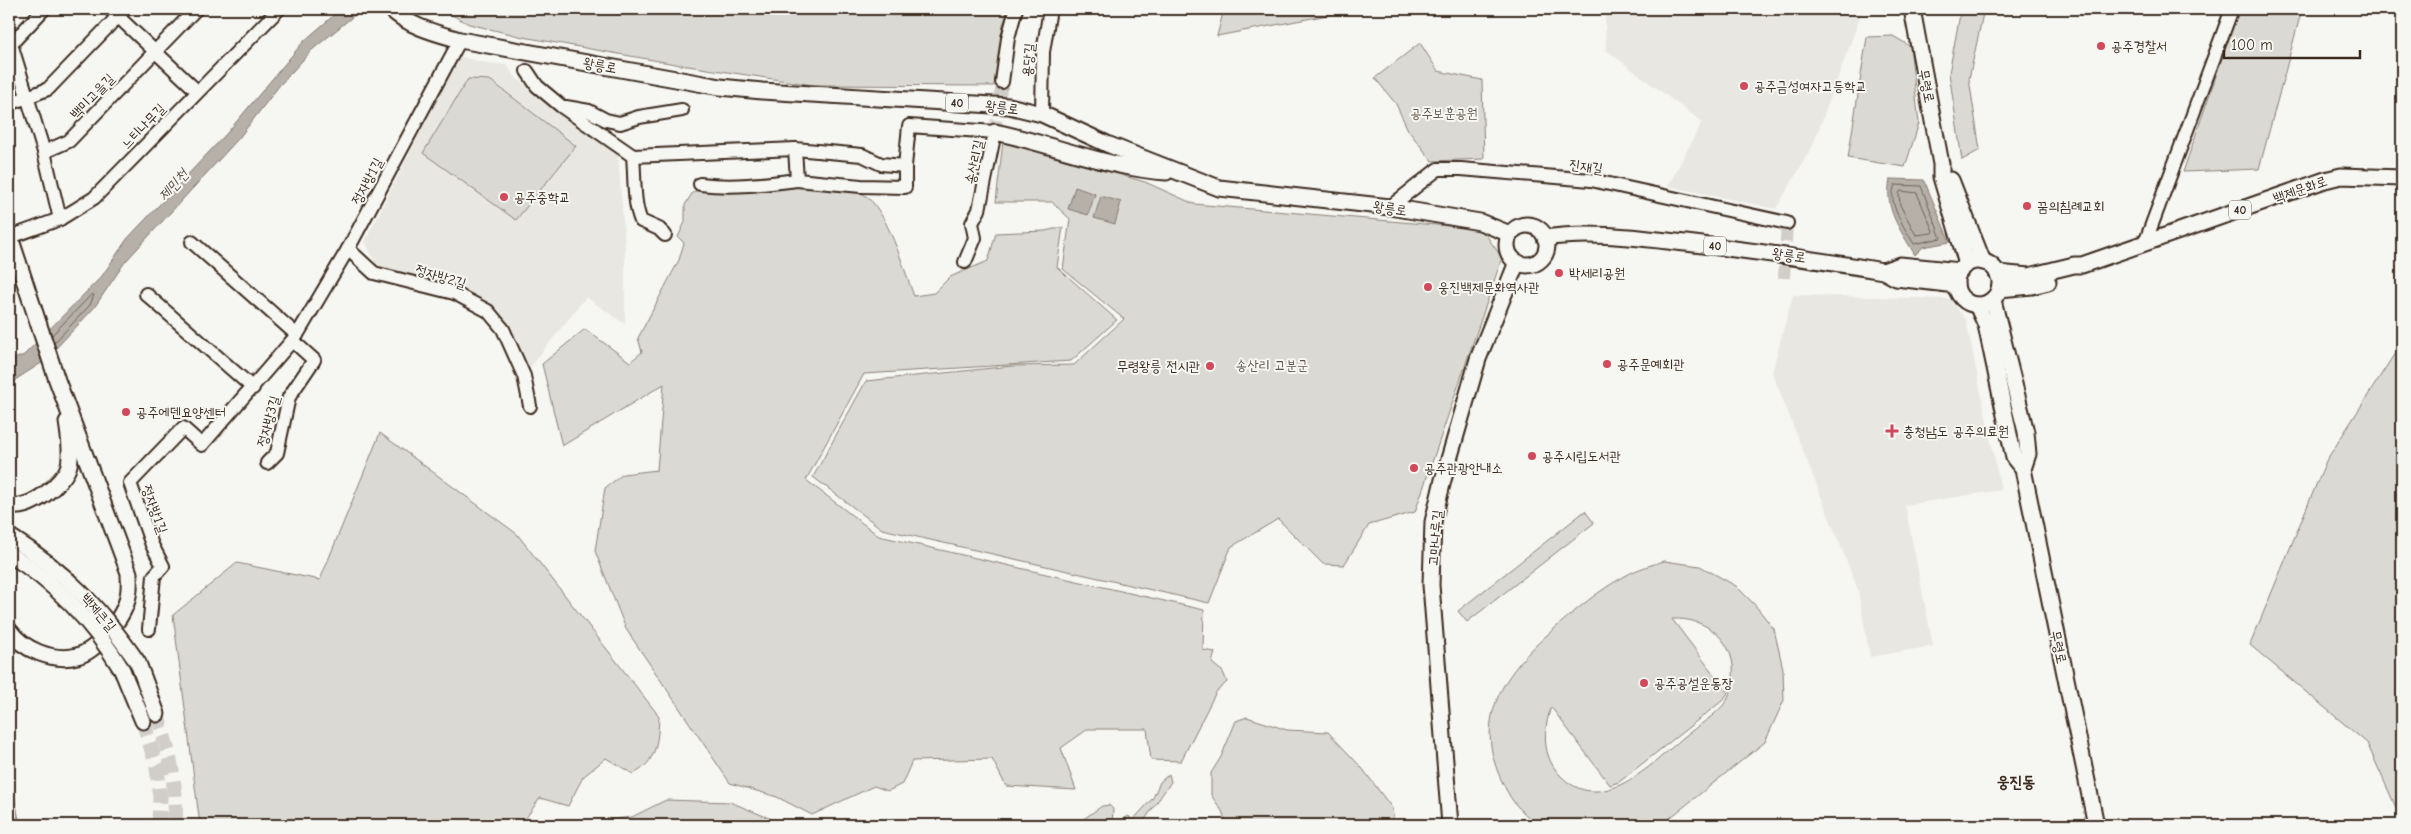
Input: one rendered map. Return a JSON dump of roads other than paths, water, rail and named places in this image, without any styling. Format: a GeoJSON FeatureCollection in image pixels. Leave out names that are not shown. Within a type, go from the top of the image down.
{"type":"FeatureCollection","features":[{"type":"Feature","properties":{"kind":"main road","name":"무령로"},"geometry":{"type":"LineString","coordinates":[[1912,9],[1941,164],[1941,177],[1961,273]]}},
{"type":"Feature","properties":{"kind":"main road","name":"왕릉로"},"geometry":{"type":"LineString","coordinates":[[401,12],[430,31],[460,40],[720,87],[1009,106],[1042,114],[1107,144],[1219,188],[1390,207],[1480,222],[1510,234]]}},
{"type":"Feature","properties":{"kind":"main road"},"geometry":{"type":"LineString","coordinates":[[995,132],[1116,165],[1147,171],[1181,173]]}},
{"type":"Feature","properties":{"kind":"main road","name":"무령로"},"geometry":{"type":"LineString","coordinates":[[1941,164],[1948,173],[1983,262]]}},
{"type":"Feature","properties":{"kind":"main road","name":"백제문화로"},"geometry":{"type":"LineString","coordinates":[[1998,273],[2029,276],[2074,265],[2082,265],[2340,176],[2402,178]]}},
{"type":"Feature","properties":{"kind":"main road"},"geometry":{"type":"LineString","coordinates":[[1528,224],[1540,229],[1545,238],[1547,248],[1541,259],[1529,265],[1517,262],[1512,258],[1507,246],[1510,234],[1514,228],[1528,224]]}},
{"type":"Feature","properties":{"kind":"main road","name":"왕릉로"},"geometry":{"type":"LineString","coordinates":[[1545,238],[1574,234],[1622,236],[1787,254],[1884,271],[1896,278],[1961,273]]}},
{"type":"Feature","properties":{"kind":"main road"},"geometry":{"type":"LineString","coordinates":[[9,236],[63,397],[129,572],[128,597],[117,622],[97,644],[78,656],[47,657],[16,640],[9,630]]}},
{"type":"Feature","properties":{"kind":"main road","name":"고마나루길"},"geometry":{"type":"LineString","coordinates":[[1450,825],[1431,585],[1433,522],[1443,480],[1478,359],[1517,262]]}},
{"type":"Feature","properties":{"kind":"main road"},"geometry":{"type":"LineString","coordinates":[[1983,262],[1998,273],[1996,294]]}},
{"type":"Feature","properties":{"kind":"main road","name":"40"},"geometry":{"type":"LineString","coordinates":[[1961,273],[1983,262]]}},
{"type":"Feature","properties":{"kind":"main road","name":"백제문화로"},"geometry":{"type":"LineString","coordinates":[[1976,305],[1996,294],[2076,274],[2082,265]]}},
{"type":"Feature","properties":{"kind":"main road"},"geometry":{"type":"LineString","coordinates":[[1961,273],[1961,296],[1965,301],[1976,305]]}},
{"type":"Feature","properties":{"kind":"main road","name":"무령로"},"geometry":{"type":"LineString","coordinates":[[1996,294],[2026,432],[2028,454],[2023,470]]}},
{"type":"Feature","properties":{"kind":"main road","name":"무령로"},"geometry":{"type":"LineString","coordinates":[[1976,305],[1986,325],[2014,458],[2023,470],[2096,825]]}},
{"type":"Feature","properties":{"kind":"main road"},"geometry":{"type":"LineString","coordinates":[[9,505],[32,503],[57,484],[69,467],[70,450],[63,397]]}},
{"type":"Feature","properties":{"kind":"main road","name":"백제큰길"},"geometry":{"type":"LineString","coordinates":[[9,536],[38,554],[96,606],[138,663],[157,714]]}},
{"type":"Feature","properties":{"kind":"main road","name":"백제큰길"},"geometry":{"type":"LineString","coordinates":[[9,554],[35,570],[65,596],[108,647],[122,670],[143,721]]}},
{"type":"Feature","properties":{"kind":"street"},"geometry":{"type":"LineString","coordinates":[[44,9],[10,40],[44,152],[60,219]]}},
{"type":"Feature","properties":{"kind":"street","name":"백미고을길"},"geometry":{"type":"LineString","coordinates":[[44,152],[69,141],[196,9]]}},
{"type":"Feature","properties":{"kind":"street","name":"느티나무길"},"geometry":{"type":"LineString","coordinates":[[9,236],[60,219],[94,198],[279,9]]}},
{"type":"Feature","properties":{"kind":"street","name":"용당길"},"geometry":{"type":"LineString","coordinates":[[1002,82],[1008,38],[1016,9]]}},
{"type":"Feature","properties":{"kind":"street","name":"용당길"},"geometry":{"type":"LineString","coordinates":[[1042,114],[1043,52],[1050,9]]}},
{"type":"Feature","properties":{"kind":"street"},"geometry":{"type":"LineString","coordinates":[[2145,243],[2232,9]]}},
{"type":"Feature","properties":{"kind":"street"},"geometry":{"type":"LineString","coordinates":[[9,104],[48,89],[118,11],[155,52],[197,91]]}},
{"type":"Feature","properties":{"kind":"street","name":"정자방1길"},"geometry":{"type":"LineString","coordinates":[[149,629],[154,576],[163,566],[152,545],[130,482],[183,428],[202,446],[296,338],[348,249],[460,40]]}},
{"type":"Feature","properties":{"kind":"street"},"geometry":{"type":"LineString","coordinates":[[527,72],[537,86],[561,106],[632,156],[795,149],[862,155],[881,164],[905,166]]}},
{"type":"Feature","properties":{"kind":"street"},"geometry":{"type":"LineString","coordinates":[[561,106],[589,111],[606,120],[620,123],[639,116],[682,110]]}},
{"type":"Feature","properties":{"kind":"street"},"geometry":{"type":"LineString","coordinates":[[700,184],[718,186],[769,184],[797,180],[861,186],[905,187],[908,126],[995,132]]}},
{"type":"Feature","properties":{"kind":"street","name":"송산리길"},"geometry":{"type":"LineString","coordinates":[[965,262],[974,238],[972,223],[979,210],[995,132]]}},
{"type":"Feature","properties":{"kind":"street"},"geometry":{"type":"LineString","coordinates":[[795,149],[797,180]]}},
{"type":"Feature","properties":{"kind":"street"},"geometry":{"type":"LineString","coordinates":[[632,156],[638,214],[641,221],[659,229],[665,235]]}},
{"type":"Feature","properties":{"kind":"street","name":"진재길"},"geometry":{"type":"LineString","coordinates":[[1390,207],[1438,169],[1462,169],[1591,180],[1787,223]]}},
{"type":"Feature","properties":{"kind":"street"},"geometry":{"type":"LineString","coordinates":[[192,242],[296,338]]}},
{"type":"Feature","properties":{"kind":"street","name":"정자방2길"},"geometry":{"type":"LineString","coordinates":[[348,249],[374,273],[454,293],[488,311],[503,329],[524,376],[530,406]]}},
{"type":"Feature","properties":{"kind":"street"},"geometry":{"type":"LineString","coordinates":[[146,294],[253,388]]}},
{"type":"Feature","properties":{"kind":"street","name":"정자방3길"},"geometry":{"type":"LineString","coordinates":[[267,463],[277,453],[289,397],[314,360],[296,338]]}},
{"type":"Feature","properties":{"kind":"water","name":"제민천"},"geometry":{"type":"Polygon","coordinates":[[[341,9],[362,9],[312,50],[279,86],[239,138],[125,262],[94,308],[43,362],[18,378],[9,389],[9,361],[24,355],[102,276],[127,239],[227,133],[304,41],[341,9]]]}},
{"type":"Feature","properties":{"kind":"water"},"geometry":{"type":"Polygon","coordinates":[[[1890,179],[1924,180],[1950,242],[1923,247],[1915,255],[1891,210],[1889,200],[1890,179]]]}},
{"type":"Feature","properties":{"kind":"water"},"geometry":{"type":"Polygon","coordinates":[[[1075,187],[1095,194],[1088,215],[1068,209],[1075,187]]]}},
{"type":"Feature","properties":{"kind":"water"},"geometry":{"type":"Polygon","coordinates":[[[1101,196],[1121,202],[1115,224],[1094,218],[1101,196]]]}},
{"type":"Feature","properties":{"kind":"water"},"geometry":{"type":"Polygon","coordinates":[[[9,769],[20,825],[9,825],[9,769]]]}},
{"type":"Feature","properties":{"kind":"tunnel"},"geometry":{"type":"LineString","coordinates":[[995,132],[1002,82]]}},
{"type":"Feature","properties":{"kind":"tunnel"},"geometry":{"type":"LineString","coordinates":[[1784,278],[1787,223]]}},
{"type":"Feature","properties":{"kind":"tunnel"},"geometry":{"type":"LineString","coordinates":[[157,714],[172,769],[175,795],[175,825]]}},
{"type":"Feature","properties":{"kind":"tunnel"},"geometry":{"type":"LineString","coordinates":[[143,721],[157,767],[160,797],[159,825]]}},
{"type":"Feature","properties":{"kind":"place","name":"공주경찰서"},"geometry":{"type":"Point","coordinates":[2101,46]}},
{"type":"Feature","properties":{"kind":"place","name":"공주금성여자고등학교"},"geometry":{"type":"Point","coordinates":[1744,86]}},
{"type":"Feature","properties":{"kind":"place","name":"공주중학교"},"geometry":{"type":"Point","coordinates":[504,197]}},
{"type":"Feature","properties":{"kind":"place","name":"꿈의침례교회"},"geometry":{"type":"Point","coordinates":[2027,206]}},
{"type":"Feature","properties":{"kind":"place","name":"박세리공원"},"geometry":{"type":"Point","coordinates":[1559,273]}},
{"type":"Feature","properties":{"kind":"place","name":"웅진백제문화역사관"},"geometry":{"type":"Point","coordinates":[1428,287]}},
{"type":"Feature","properties":{"kind":"place","name":"공주문예회관"},"geometry":{"type":"Point","coordinates":[1607,364]}},
{"type":"Feature","properties":{"kind":"place","name":"무령왕릉 전시관"},"geometry":{"type":"Point","coordinates":[1210,366]}},
{"type":"Feature","properties":{"kind":"place","name":"공주에덴요양센터"},"geometry":{"type":"Point","coordinates":[126,412]}},
{"type":"Feature","properties":{"kind":"place","name":"충청남도 공주의료원"},"geometry":{"type":"Point","coordinates":[1892,431]}},
{"type":"Feature","properties":{"kind":"place","name":"공주시립도서관"},"geometry":{"type":"Point","coordinates":[1532,456]}},
{"type":"Feature","properties":{"kind":"place","name":"공주관광안내소"},"geometry":{"type":"Point","coordinates":[1414,468]}},
{"type":"Feature","properties":{"kind":"place","name":"공주공설운동장"},"geometry":{"type":"Point","coordinates":[1644,683]}},
{"type":"Feature","properties":{"kind":"district","name":"웅진동"},"geometry":{"type":"Point","coordinates":[2016,781]}},
{"type":"Feature","properties":{"kind":"park label","name":"공주보훈공원"},"geometry":{"type":"Point","coordinates":[1444,113]}},
{"type":"Feature","properties":{"kind":"park label","name":"송산리 고분군"},"geometry":{"type":"Point","coordinates":[1272,365]}}]}
